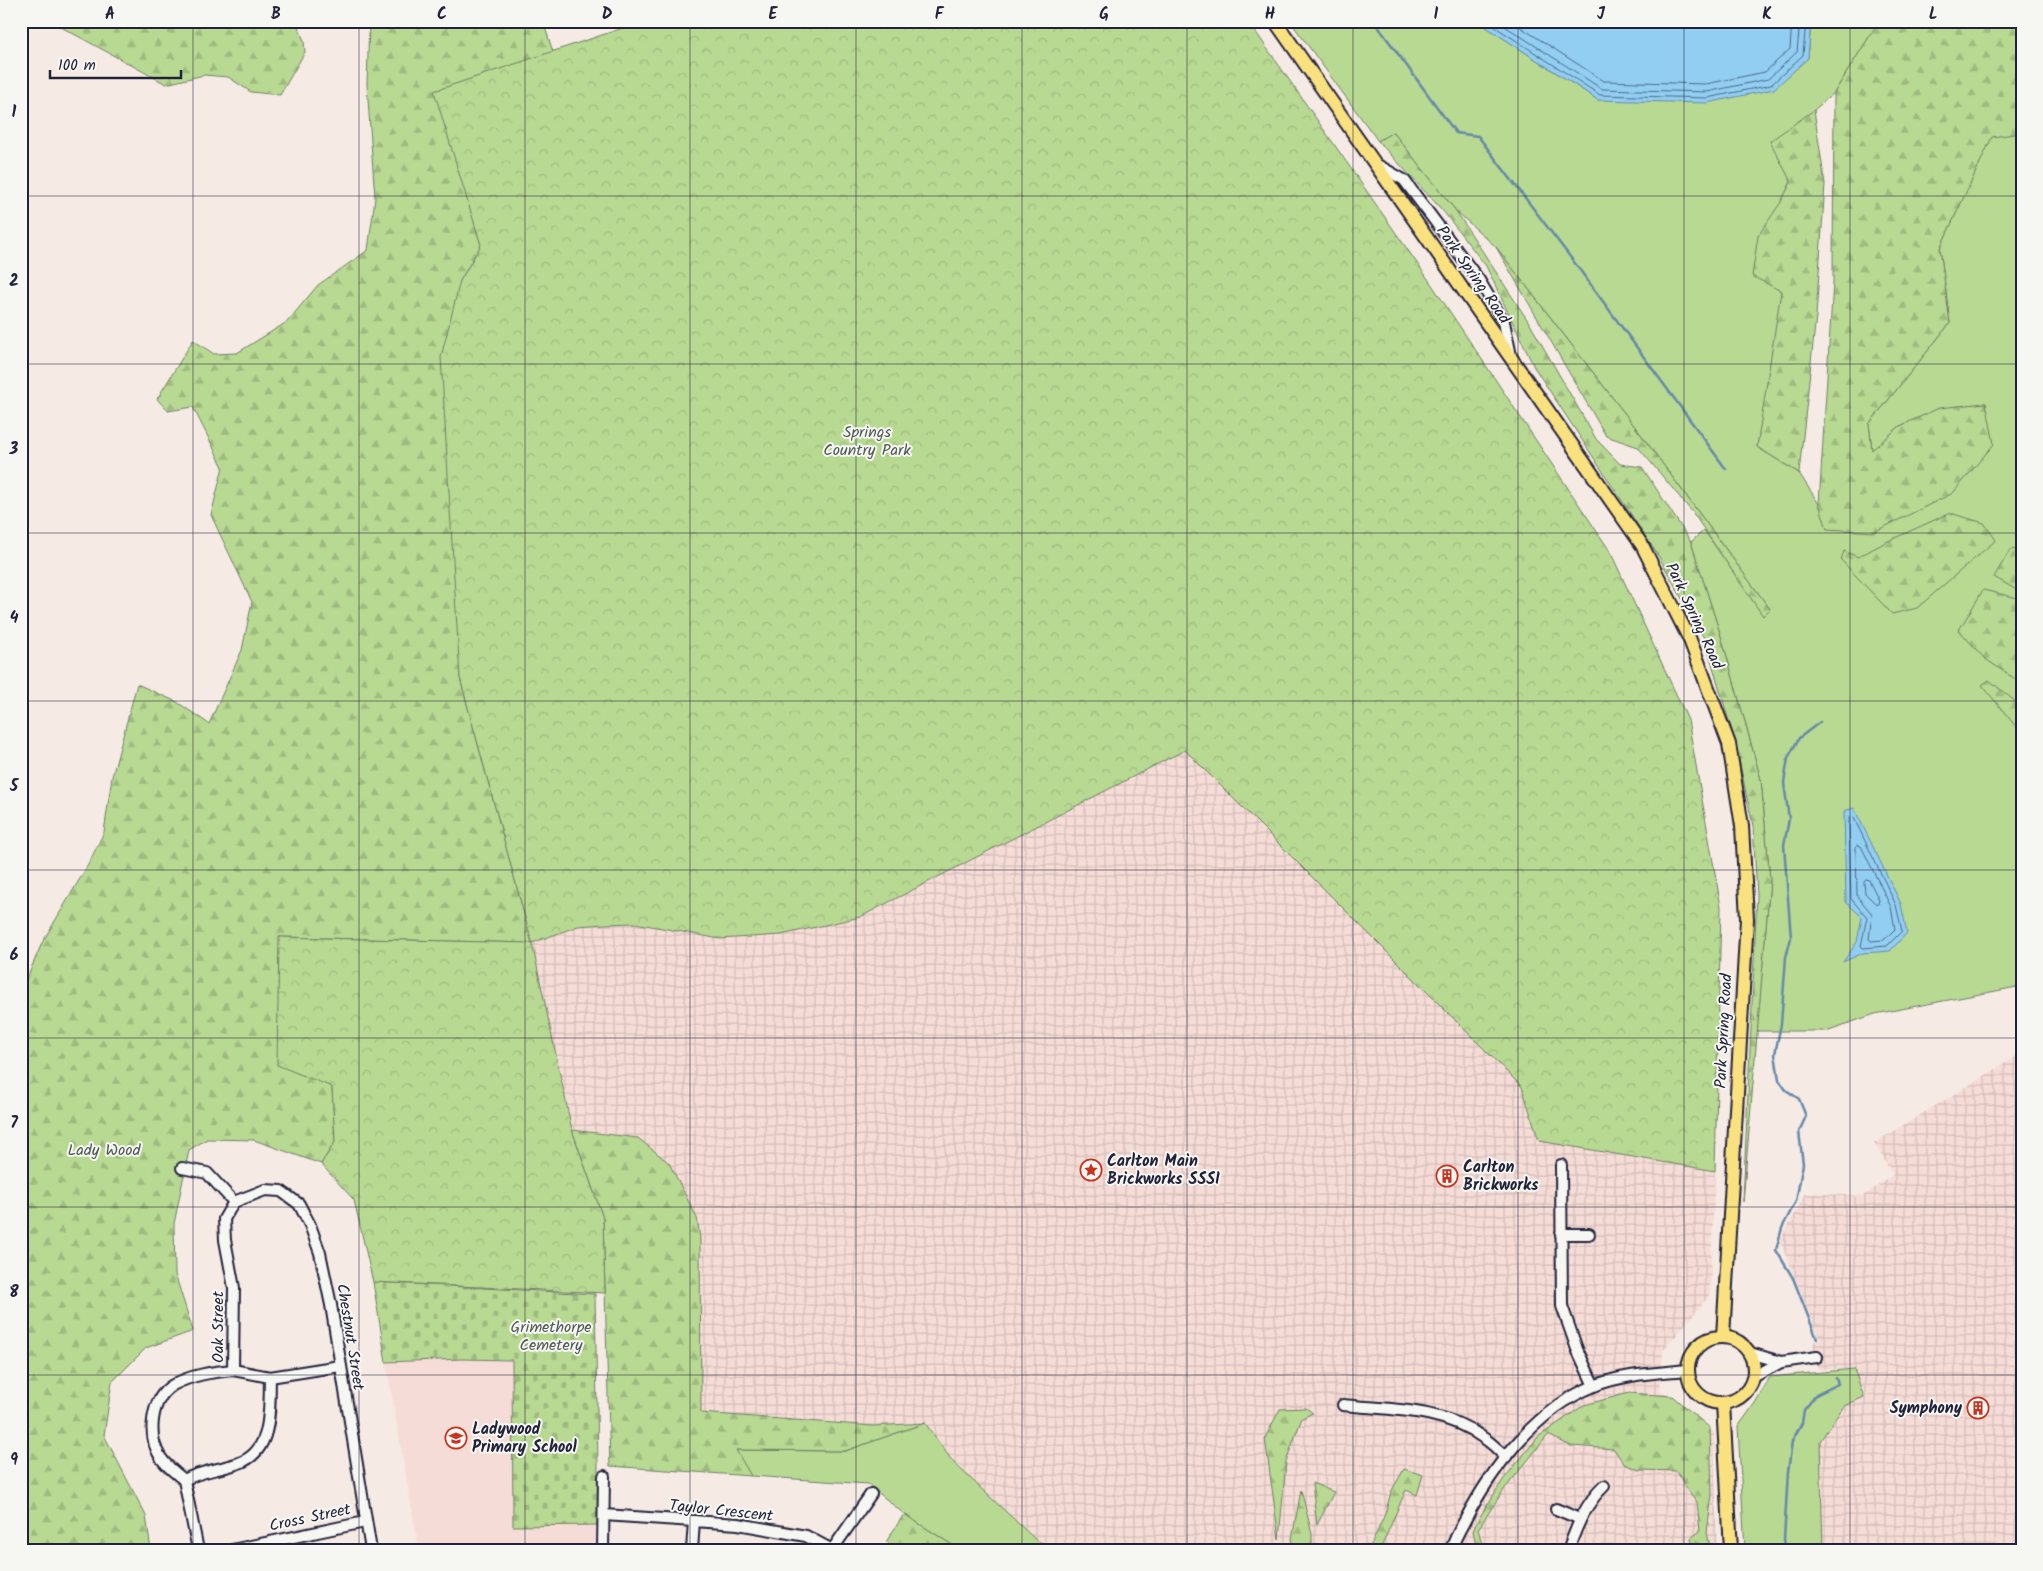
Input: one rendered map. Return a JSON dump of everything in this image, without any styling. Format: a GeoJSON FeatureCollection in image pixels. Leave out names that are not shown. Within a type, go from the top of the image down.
{"type":"FeatureCollection","features":[{"type":"Feature","properties":{"kind":"main road","name":"Park Spring Road"},"geometry":{"type":"LineString","coordinates":[[1275,21],[1642,545],[1690,640],[1729,744],[1742,826],[1747,919],[1723,1337]]}},
{"type":"Feature","properties":{"kind":"main road"},"geometry":{"type":"LineString","coordinates":[[1723,1337],[1738,1342],[1750,1353],[1754,1369],[1750,1387],[1743,1395],[1734,1401],[1723,1403],[1714,1402],[1698,1394],[1689,1379],[1688,1370],[1693,1353],[1698,1346],[1706,1341],[1723,1337]]}},
{"type":"Feature","properties":{"kind":"main road"},"geometry":{"type":"LineString","coordinates":[[1723,1403],[1731,1550]]}},
{"type":"Feature","properties":{"kind":"street"},"geometry":{"type":"LineString","coordinates":[[1375,164],[1404,180],[1479,280],[1504,322],[1512,359]]}},
{"type":"Feature","properties":{"kind":"street"},"geometry":{"type":"LineString","coordinates":[[1561,1165],[1562,1306],[1577,1349],[1594,1386]]}},
{"type":"Feature","properties":{"kind":"street"},"geometry":{"type":"LineString","coordinates":[[182,1168],[206,1174],[234,1202]]}},
{"type":"Feature","properties":{"kind":"street","name":"Chestnut Street"},"geometry":{"type":"LineString","coordinates":[[234,1202],[265,1190],[281,1191],[299,1204],[310,1225],[320,1253],[331,1305],[371,1550]]}},
{"type":"Feature","properties":{"kind":"street","name":"Oak Street"},"geometry":{"type":"LineString","coordinates":[[184,1480],[161,1458],[152,1433],[153,1422],[161,1397],[171,1386],[185,1379],[233,1370],[234,1288],[224,1226],[228,1211],[234,1202]]}},
{"type":"Feature","properties":{"kind":"street"},"geometry":{"type":"LineString","coordinates":[[1561,1234],[1589,1234]]}},
{"type":"Feature","properties":{"kind":"street"},"geometry":{"type":"LineString","coordinates":[[1750,1353],[1781,1362]]}},
{"type":"Feature","properties":{"kind":"street"},"geometry":{"type":"LineString","coordinates":[[1753,1377],[1781,1362],[1817,1357]]}},
{"type":"Feature","properties":{"kind":"street"},"geometry":{"type":"LineString","coordinates":[[233,1370],[270,1377],[340,1366]]}},
{"type":"Feature","properties":{"kind":"street"},"geometry":{"type":"LineString","coordinates":[[1454,1549],[1476,1498],[1506,1457],[1540,1420],[1562,1403],[1594,1386],[1629,1376],[1688,1370]]}},
{"type":"Feature","properties":{"kind":"street"},"geometry":{"type":"LineString","coordinates":[[198,1550],[184,1480],[194,1474],[236,1464],[257,1452],[268,1428],[270,1377]]}},
{"type":"Feature","properties":{"kind":"street"},"geometry":{"type":"LineString","coordinates":[[1343,1405],[1434,1415],[1463,1425],[1483,1437],[1506,1457]]}},
{"type":"Feature","properties":{"kind":"street"},"geometry":{"type":"LineString","coordinates":[[603,1550],[604,1476]]}},
{"type":"Feature","properties":{"kind":"street"},"geometry":{"type":"LineString","coordinates":[[1568,1550],[1580,1519],[1593,1497],[1604,1486]]}},
{"type":"Feature","properties":{"kind":"street"},"geometry":{"type":"LineString","coordinates":[[832,1550],[871,1494]]}},
{"type":"Feature","properties":{"kind":"street"},"geometry":{"type":"LineString","coordinates":[[1556,1509],[1580,1519]]}},
{"type":"Feature","properties":{"kind":"street","name":"Taylor Crescent"},"geometry":{"type":"LineString","coordinates":[[604,1515],[738,1524],[806,1536],[832,1550]]}},
{"type":"Feature","properties":{"kind":"street"},"geometry":{"type":"LineString","coordinates":[[692,1550],[694,1521]]}},
{"type":"Feature","properties":{"kind":"street","name":"Cross Street"},"geometry":{"type":"LineString","coordinates":[[232,1550],[365,1522]]}},
{"type":"Feature","properties":{"kind":"shaded area"},"geometry":{"type":"Polygon","coordinates":[[[1185,750],[1522,1087],[1539,1141],[1715,1171],[1710,1295],[1663,1351],[1660,1390],[1714,1432],[1717,1550],[1312,1550],[1312,1534],[1301,1492],[1291,1550],[1064,1550],[1037,1541],[953,1462],[925,1423],[873,1426],[701,1413],[700,1238],[697,1218],[638,1138],[572,1130],[532,943],[578,926],[635,923],[720,939],[860,917],[1185,750]]]}},
{"type":"Feature","properties":{"kind":"shaded area"},"geometry":{"type":"Polygon","coordinates":[[[2022,1053],[2022,1550],[1823,1550],[1820,1441],[1844,1406],[1864,1396],[1854,1369],[1818,1369],[1813,1342],[1820,1340],[1780,1241],[1806,1193],[1863,1196],[1893,1175],[1874,1143],[2022,1053]]]}},
{"type":"Feature","properties":{"kind":"shaded area","name":"Ladywood Primary School"},"geometry":{"type":"Polygon","coordinates":[[[462,1359],[512,1360],[513,1525],[597,1525],[596,1550],[419,1550],[386,1362],[462,1359]]]}},
{"type":"Feature","properties":{"kind":"green space"},"geometry":{"type":"Polygon","coordinates":[[[50,21],[296,21],[304,41],[305,52],[280,95],[251,92],[228,77],[204,75],[166,84],[50,21]]]}},
{"type":"Feature","properties":{"kind":"green space","name":"Lady Wood"},"geometry":{"type":"Polygon","coordinates":[[[369,21],[543,21],[553,52],[435,91],[481,245],[460,281],[460,678],[532,943],[279,937],[332,1087],[335,1142],[321,1164],[254,1140],[207,1139],[189,1150],[174,1224],[175,1274],[193,1331],[146,1348],[112,1382],[104,1435],[146,1516],[151,1550],[21,1550],[21,1035],[24,1027],[21,1021],[21,992],[42,943],[88,865],[104,832],[112,777],[137,684],[177,702],[209,724],[242,650],[252,602],[211,515],[223,467],[193,407],[168,411],[157,399],[193,340],[214,354],[237,353],[287,322],[318,285],[368,250],[375,198],[367,85],[369,21]]]}},
{"type":"Feature","properties":{"kind":"green space","name":"Springs Country Park"},"geometry":{"type":"Polygon","coordinates":[[[644,21],[1248,21],[1428,279],[1610,551],[1688,720],[1721,907],[1715,1171],[1539,1141],[1522,1087],[1185,750],[860,917],[781,935],[720,939],[635,923],[578,926],[532,943],[460,678],[441,357],[460,281],[481,245],[434,91],[644,21]]]}},
{"type":"Feature","properties":{"kind":"green space"},"geometry":{"type":"Polygon","coordinates":[[[1290,21],[1477,21],[1598,100],[1808,58],[1811,21],[1879,21],[1834,93],[1814,110],[1791,182],[1781,202],[1786,292],[1757,447],[1799,473],[1819,504],[1828,529],[1986,403],[1939,409],[1900,426],[1872,451],[1869,424],[1950,323],[1940,248],[1994,132],[2022,131],[2022,346],[2020,351],[2021,372],[2022,365],[2022,986],[1875,1014],[1826,1031],[1757,1031],[1770,880],[1761,780],[1724,646],[1691,542],[1704,530],[1763,615],[1770,609],[1639,432],[1496,247],[1456,211],[1393,132],[1378,141],[1290,21]]]}},
{"type":"Feature","properties":{"kind":"green space"},"geometry":{"type":"Polygon","coordinates":[[[1879,21],[2022,21],[2022,133],[1992,137],[1940,248],[1950,323],[1869,424],[1872,450],[1900,426],[1939,408],[1986,403],[1994,444],[1953,493],[1874,532],[1827,529],[1819,504],[1833,282],[1834,93],[1879,21]]]}},
{"type":"Feature","properties":{"kind":"green space"},"geometry":{"type":"Polygon","coordinates":[[[1814,110],[1825,184],[1816,316],[1799,473],[1757,447],[1781,291],[1752,276],[1758,236],[1781,202],[1791,182],[1770,141],[1814,110]]]}},
{"type":"Feature","properties":{"kind":"green space"},"geometry":{"type":"Polygon","coordinates":[[[1393,132],[1456,211],[1530,324],[1596,439],[1620,464],[1642,467],[1691,542],[1724,646],[1761,780],[1770,880],[1743,1202],[1757,896],[1753,826],[1735,741],[1705,640],[1659,557],[1534,367],[1486,266],[1443,211],[1378,141],[1393,132]]]}},
{"type":"Feature","properties":{"kind":"green space"},"geometry":{"type":"Polygon","coordinates":[[[1496,247],[1639,432],[1770,609],[1763,616],[1693,513],[1638,447],[1606,436],[1496,247]]]}},
{"type":"Feature","properties":{"kind":"green space"},"geometry":{"type":"Polygon","coordinates":[[[1950,513],[1984,523],[1996,540],[1917,608],[1892,614],[1841,560],[1844,551],[1858,557],[1950,513]]]}},
{"type":"Feature","properties":{"kind":"green space"},"geometry":{"type":"Polygon","coordinates":[[[2022,548],[2022,593],[1994,577],[2010,550],[2022,548]]]}},
{"type":"Feature","properties":{"kind":"green space"},"geometry":{"type":"Polygon","coordinates":[[[1983,590],[2022,599],[2022,684],[1984,658],[1959,630],[1983,590]]]}},
{"type":"Feature","properties":{"kind":"green space"},"geometry":{"type":"Polygon","coordinates":[[[1989,680],[2022,707],[2022,734],[1982,685],[1989,680]]]}},
{"type":"Feature","properties":{"kind":"green space"},"geometry":{"type":"Polygon","coordinates":[[[279,937],[532,943],[572,1130],[603,1218],[605,1293],[373,1282],[354,1200],[321,1164],[335,1142],[332,1087],[277,1065],[279,937]]]}},
{"type":"Feature","properties":{"kind":"green space"},"geometry":{"type":"Polygon","coordinates":[[[572,1130],[638,1138],[669,1163],[697,1218],[700,1238],[701,1413],[873,1426],[925,1423],[845,1451],[736,1450],[751,1476],[610,1466],[603,1218],[572,1130]]]}},
{"type":"Feature","properties":{"kind":"green space","name":"Grimethorpe Cemetery"},"geometry":{"type":"Polygon","coordinates":[[[373,1282],[595,1294],[598,1467],[597,1525],[513,1526],[512,1360],[462,1359],[386,1362],[373,1282]]]}},
{"type":"Feature","properties":{"kind":"green space"},"geometry":{"type":"Polygon","coordinates":[[[1854,1369],[1864,1397],[1844,1406],[1820,1441],[1823,1550],[1745,1550],[1738,1427],[1770,1377],[1854,1369]]]}},
{"type":"Feature","properties":{"kind":"green space"},"geometry":{"type":"Polygon","coordinates":[[[1629,1393],[1672,1396],[1710,1428],[1712,1494],[1707,1533],[1711,1550],[1694,1550],[1691,1538],[1700,1531],[1697,1502],[1684,1485],[1677,1471],[1639,1470],[1624,1464],[1614,1449],[1571,1446],[1548,1435],[1503,1491],[1478,1529],[1483,1548],[1476,1544],[1473,1531],[1478,1520],[1503,1480],[1538,1437],[1584,1405],[1629,1393]]]}},
{"type":"Feature","properties":{"kind":"green space"},"geometry":{"type":"Polygon","coordinates":[[[1306,1408],[1313,1413],[1302,1418],[1286,1461],[1279,1539],[1265,1438],[1280,1409],[1306,1408]]]}},
{"type":"Feature","properties":{"kind":"green space"},"geometry":{"type":"Polygon","coordinates":[[[925,1423],[953,1462],[1037,1541],[1064,1550],[960,1550],[904,1514],[868,1484],[751,1476],[735,1450],[845,1451],[925,1423]]]}},
{"type":"Feature","properties":{"kind":"green space"},"geometry":{"type":"Polygon","coordinates":[[[1404,1469],[1423,1475],[1417,1495],[1406,1490],[1380,1550],[1369,1550],[1385,1514],[1391,1492],[1404,1469]]]}},
{"type":"Feature","properties":{"kind":"green space"},"geometry":{"type":"Polygon","coordinates":[[[1312,1483],[1334,1492],[1317,1525],[1312,1483]]]}},
{"type":"Feature","properties":{"kind":"green space"},"geometry":{"type":"Polygon","coordinates":[[[1301,1490],[1312,1534],[1312,1550],[1290,1550],[1301,1490]]]}},
{"type":"Feature","properties":{"kind":"green space"},"geometry":{"type":"Polygon","coordinates":[[[904,1514],[960,1550],[909,1550],[886,1542],[904,1514]]]}},
{"type":"Feature","properties":{"kind":"water"},"geometry":{"type":"Polygon","coordinates":[[[1477,21],[1811,21],[1808,58],[1774,89],[1707,103],[1598,100],[1477,21]]]}},
{"type":"Feature","properties":{"kind":"water"},"geometry":{"type":"Polygon","coordinates":[[[1854,808],[1901,904],[1907,933],[1890,951],[1863,953],[1843,962],[1857,942],[1862,917],[1846,902],[1844,811],[1854,808]]]}},
{"type":"Feature","properties":{"kind":"waterway"},"geometry":{"type":"LineString","coordinates":[[1374,21],[1456,133],[1478,136],[1574,262],[1726,469]]}},
{"type":"Feature","properties":{"kind":"waterway"},"geometry":{"type":"LineString","coordinates":[[1817,1339],[1793,1278],[1776,1250],[1782,1228],[1796,1201],[1803,1164],[1799,1132],[1806,1116],[1799,1099],[1786,1090],[1779,1080],[1775,1054],[1781,1024],[1786,957],[1791,938],[1784,845],[1789,819],[1784,783],[1788,758],[1799,738],[1820,722]]}},
{"type":"Feature","properties":{"kind":"waterway"},"geometry":{"type":"LineString","coordinates":[[1786,1550],[1784,1540],[1792,1441],[1802,1423],[1804,1410],[1816,1395],[1838,1384],[1836,1378]]}},
{"type":"Feature","properties":{"kind":"place","name":"Carlton Main Brickworks SSSI"},"geometry":{"type":"Point","coordinates":[1091,1170]}},
{"type":"Feature","properties":{"kind":"place","name":"Carlton Brickworks"},"geometry":{"type":"Point","coordinates":[1447,1176]}},
{"type":"Feature","properties":{"kind":"place","name":"Symphony"},"geometry":{"type":"Point","coordinates":[1978,1408]}},
{"type":"Feature","properties":{"kind":"place","name":"Ladywood Primary School"},"geometry":{"type":"Point","coordinates":[456,1438]}}]}
